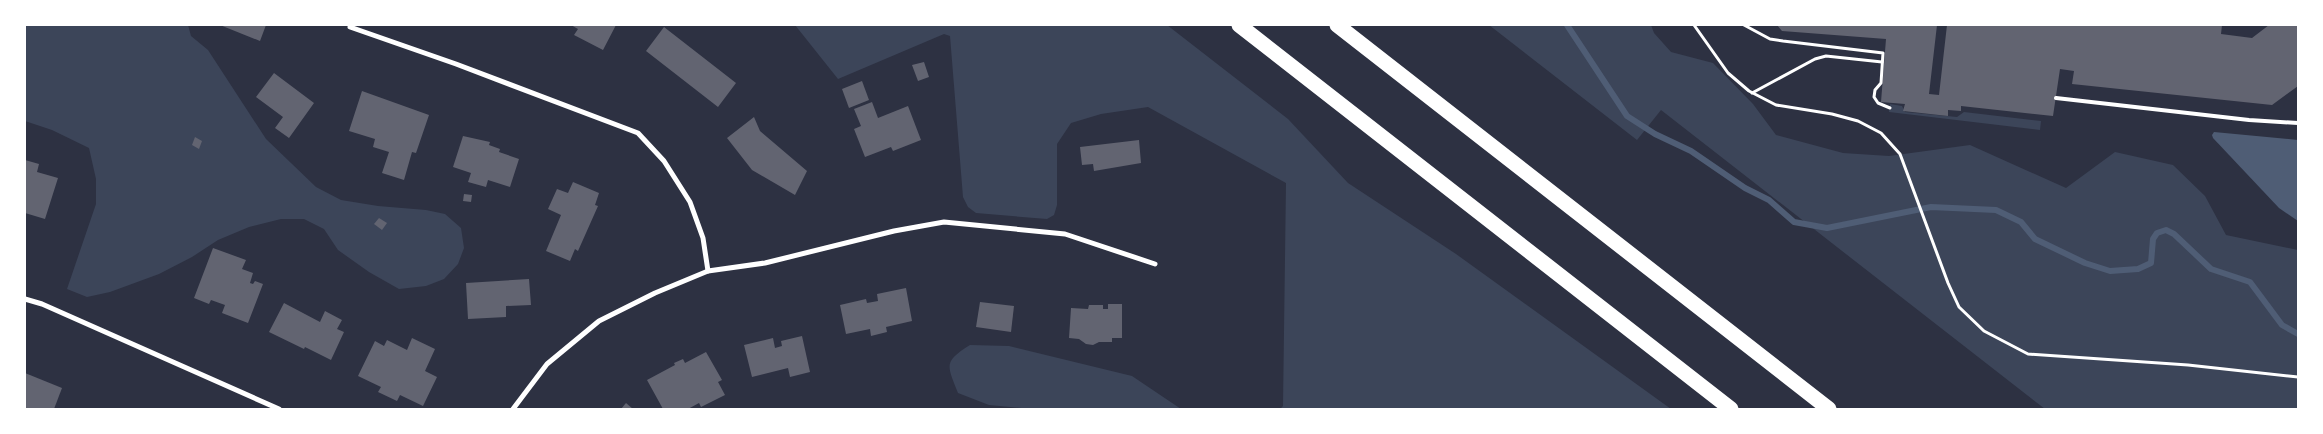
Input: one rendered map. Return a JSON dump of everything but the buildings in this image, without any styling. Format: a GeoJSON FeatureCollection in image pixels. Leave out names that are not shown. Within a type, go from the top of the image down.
{"type":"FeatureCollection","features":[{"type":"Feature","properties":{"kind":"highway"},"geometry":{"type":"LineString","coordinates":[[1239,25],[1731,409]]}},
{"type":"Feature","properties":{"kind":"highway"},"geometry":{"type":"LineString","coordinates":[[1337,25],[1829,409]]}},
{"type":"Feature","properties":{"kind":"street"},"geometry":{"type":"LineString","coordinates":[[350,27],[456,64],[638,133],[664,161],[690,202],[703,238],[708,271]]}},
{"type":"Feature","properties":{"kind":"street"},"geometry":{"type":"LineString","coordinates":[[514,409],[548,364],[599,321],[655,293],[708,271],[765,263],[894,231],[944,222],[1065,234],[1154,264]]}},
{"type":"Feature","properties":{"kind":"street"},"geometry":{"type":"LineString","coordinates":[[25,299],[42,304],[280,409]]}},
{"type":"Feature","properties":{"kind":"lane"},"geometry":{"type":"LineString","coordinates":[[2056,98],[2249,120],[2298,123]]}},
{"type":"Feature","properties":{"kind":"path"},"geometry":{"type":"LineString","coordinates":[[1694,25],[1728,73],[1752,93],[1776,106],[1832,114],[1858,121],[1882,133],[1900,154],[1909,174],[1948,283],[1959,307],[1984,331],[2028,354],[2188,365],[2298,377]]}},
{"type":"Feature","properties":{"kind":"path"},"geometry":{"type":"LineString","coordinates":[[1744,25],[1770,38],[1783,42],[1883,53],[1881,83],[1875,90],[1874,97],[1878,103],[1890,108]]}},
{"type":"Feature","properties":{"kind":"path"},"geometry":{"type":"LineString","coordinates":[[1752,93],[1815,59],[1826,56],[1882,62]]}},
{"type":"Feature","properties":{"kind":"shaded area"},"geometry":{"type":"Polygon","coordinates":[[[25,25],[188,25],[191,36],[208,50],[266,139],[316,187],[341,200],[445,214],[461,228],[464,248],[458,264],[444,279],[426,286],[399,289],[369,272],[338,250],[324,229],[304,219],[281,219],[249,227],[218,240],[192,257],[159,274],[110,292],[87,297],[67,289],[96,204],[96,179],[89,148],[52,130],[25,121],[25,25]]]}},
{"type":"Feature","properties":{"kind":"shaded area"},"geometry":{"type":"Polygon","coordinates":[[[795,25],[1167,25],[1288,119],[1348,183],[1456,254],[1671,409],[1280,409],[1283,406],[1286,183],[1148,107],[1101,114],[1071,123],[1057,144],[1057,205],[1054,215],[1047,219],[976,213],[968,207],[963,197],[950,36],[944,34],[838,79],[795,25]]]}},
{"type":"Feature","properties":{"kind":"shaded area"},"geometry":{"type":"Polygon","coordinates":[[[1489,25],[1651,25],[1654,33],[1671,52],[1713,63],[1753,104],[1776,135],[1843,153],[1889,156],[1970,145],[2066,188],[2115,152],[2173,165],[2205,196],[2226,235],[2298,250],[2298,409],[2045,409],[1661,110],[1637,140],[1489,25]]]}},
{"type":"Feature","properties":{"kind":"shaded area"},"geometry":{"type":"Polygon","coordinates":[[[1890,104],[1902,106],[1905,112],[1957,117],[1964,112],[2041,121],[2040,130],[1889,112],[1890,104]]]}},
{"type":"Feature","properties":{"kind":"shaded area"},"geometry":{"type":"Polygon","coordinates":[[[2214,132],[2298,140],[2298,221],[2279,208],[2213,138],[2214,132]]]}},
{"type":"Feature","properties":{"kind":"shaded area"},"geometry":{"type":"Polygon","coordinates":[[[970,345],[1009,346],[1132,376],[1181,409],[1033,409],[989,405],[958,393],[951,376],[951,360],[970,345]]]}},
{"type":"Feature","properties":{"kind":"waterway"},"geometry":{"type":"LineString","coordinates":[[1567,25],[1627,116],[1655,134],[1691,151],[1745,188],[1769,200],[1794,222],[1827,228],[1931,207],[1996,210],[2021,222],[2035,239],[2085,263],[2110,271],[2138,269],[2151,263],[2153,239],[2157,233],[2166,230],[2174,234],[2211,269],[2250,282],[2282,325],[2298,334]]}}]}
